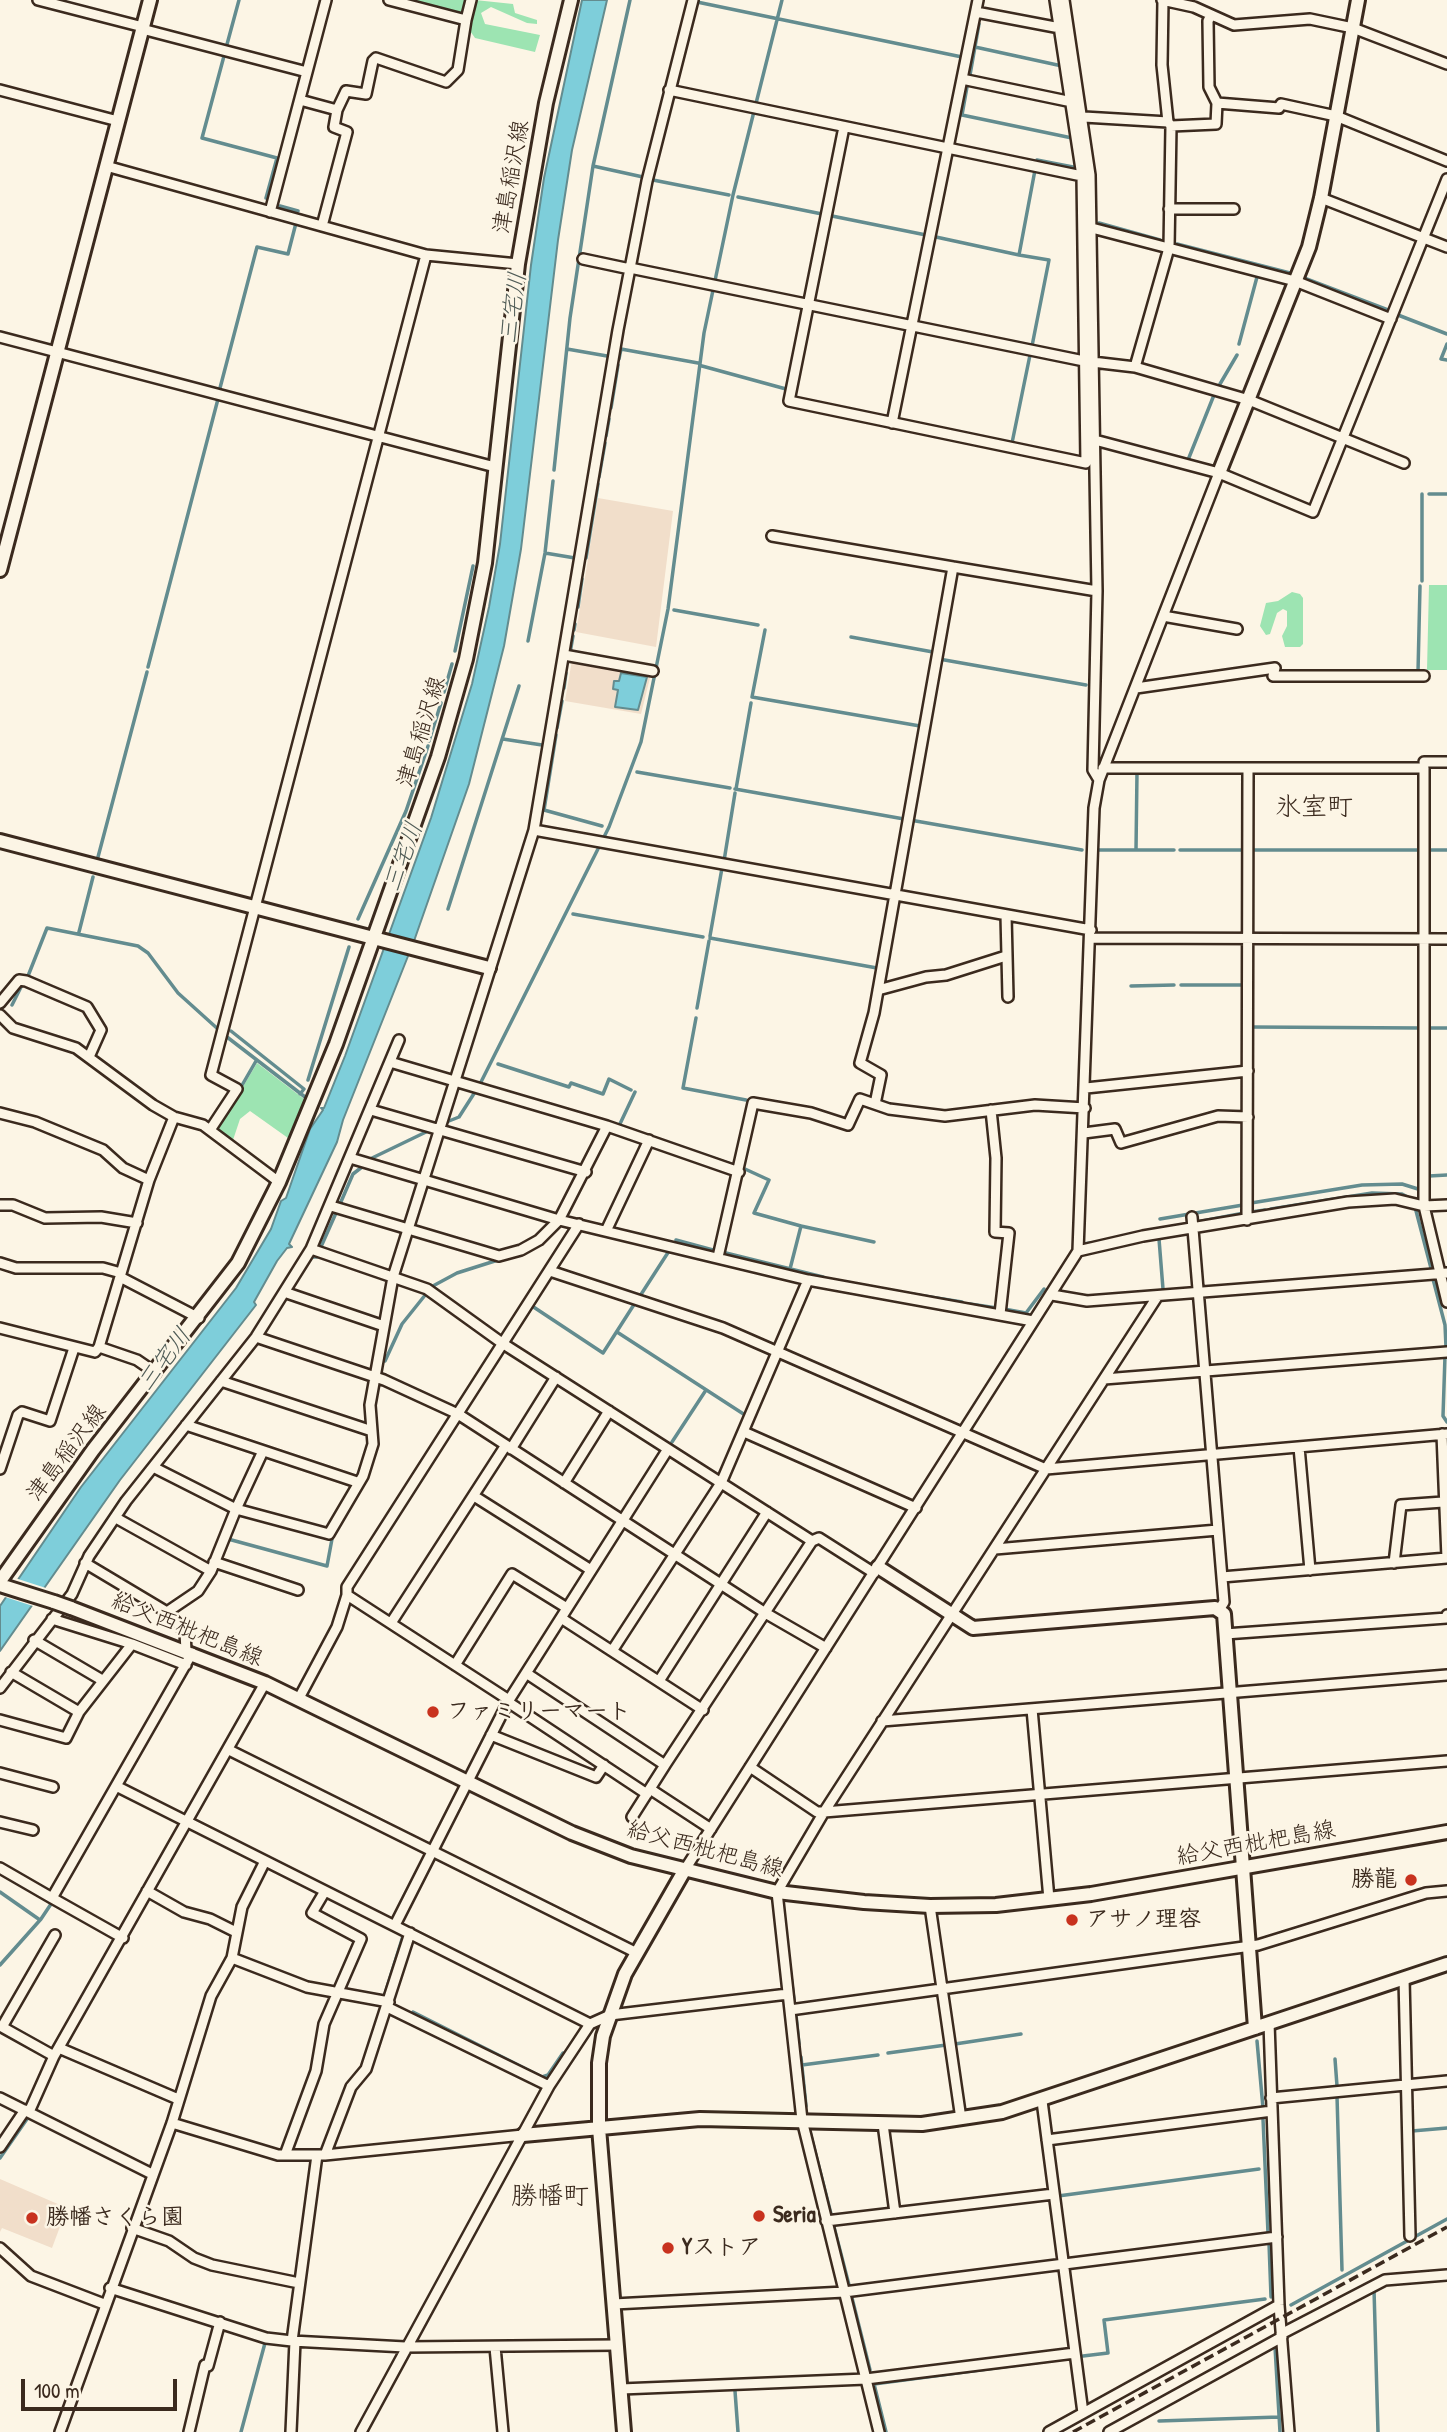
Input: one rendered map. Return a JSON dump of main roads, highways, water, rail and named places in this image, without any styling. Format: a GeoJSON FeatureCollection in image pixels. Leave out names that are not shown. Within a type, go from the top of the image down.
{"type":"FeatureCollection","features":[{"type":"Feature","properties":{"kind":"water"},"geometry":{"type":"Polygon","coordinates":[[[582,0],[607,0],[572,150],[558,240],[521,549],[504,646],[469,784],[414,941],[343,1120],[337,1142],[289,1244],[292,1247],[287,1248],[277,1261],[254,1302],[256,1305],[120,1480],[0,1651],[0,1606],[81,1487],[236,1288],[271,1229],[281,1201],[286,1198],[310,1129],[323,1110],[321,1108],[324,1108],[345,1056],[431,818],[472,684],[489,607],[500,544],[531,265],[544,178],[582,0]]]}},
{"type":"Feature","properties":{"kind":"water"},"geometry":{"type":"Polygon","coordinates":[[[621,673],[647,677],[638,710],[615,707],[618,690],[613,689],[614,681],[619,681],[621,673]]]}},
{"type":"Feature","properties":{"kind":"waterway"},"geometry":{"type":"LineString","coordinates":[[226,48],[239,0]]}},
{"type":"Feature","properties":{"kind":"waterway"},"geometry":{"type":"LineString","coordinates":[[554,470],[570,318],[593,166],[630,0]]}},
{"type":"Feature","properties":{"kind":"waterway"},"geometry":{"type":"LineString","coordinates":[[480,1084],[609,827],[641,742],[668,609],[704,333],[733,195],[782,0]]}},
{"type":"Feature","properties":{"kind":"waterway"},"geometry":{"type":"LineString","coordinates":[[697,2],[962,57]]}},
{"type":"Feature","properties":{"kind":"waterway"},"geometry":{"type":"LineString","coordinates":[[970,75],[979,24]]}},
{"type":"Feature","properties":{"kind":"waterway"},"geometry":{"type":"LineString","coordinates":[[975,47],[1062,66]]}},
{"type":"Feature","properties":{"kind":"waterway"},"geometry":{"type":"LineString","coordinates":[[224,56],[202,138],[277,158],[266,198]]}},
{"type":"Feature","properties":{"kind":"waterway"},"geometry":{"type":"LineString","coordinates":[[967,87],[962,115],[1072,138],[1073,144]]}},
{"type":"Feature","properties":{"kind":"waterway"},"geometry":{"type":"LineString","coordinates":[[1037,160],[1073,167]]}},
{"type":"Feature","properties":{"kind":"waterway"},"geometry":{"type":"LineString","coordinates":[[593,166],[643,177]]}},
{"type":"Feature","properties":{"kind":"waterway"},"geometry":{"type":"LineString","coordinates":[[936,237],[1019,255],[1035,170]]}},
{"type":"Feature","properties":{"kind":"waterway"},"geometry":{"type":"LineString","coordinates":[[653,180],[729,195]]}},
{"type":"Feature","properties":{"kind":"waterway"},"geometry":{"type":"LineString","coordinates":[[738,197],[822,214]]}},
{"type":"Feature","properties":{"kind":"waterway"},"geometry":{"type":"LineString","coordinates":[[280,206],[298,211]]}},
{"type":"Feature","properties":{"kind":"waterway"},"geometry":{"type":"LineString","coordinates":[[832,216],[926,235]]}},
{"type":"Feature","properties":{"kind":"waterway"},"geometry":{"type":"LineString","coordinates":[[220,388],[257,247],[288,254],[296,223]]}},
{"type":"Feature","properties":{"kind":"waterway"},"geometry":{"type":"LineString","coordinates":[[1099,223],[1160,240]]}},
{"type":"Feature","properties":{"kind":"waterway"},"geometry":{"type":"LineString","coordinates":[[1177,244],[1290,273]]}},
{"type":"Feature","properties":{"kind":"waterway"},"geometry":{"type":"LineString","coordinates":[[1019,255],[1049,260],[1032,346]]}},
{"type":"Feature","properties":{"kind":"waterway"},"geometry":{"type":"LineString","coordinates":[[1239,344],[1257,277]]}},
{"type":"Feature","properties":{"kind":"waterway"},"geometry":{"type":"LineString","coordinates":[[1304,278],[1388,310]]}},
{"type":"Feature","properties":{"kind":"waterway"},"geometry":{"type":"LineString","coordinates":[[1398,315],[1447,334]]}},
{"type":"Feature","properties":{"kind":"waterway"},"geometry":{"type":"LineString","coordinates":[[1447,344],[1441,359],[1447,360]]}},
{"type":"Feature","properties":{"kind":"waterway"},"geometry":{"type":"LineString","coordinates":[[567,349],[607,356]]}},
{"type":"Feature","properties":{"kind":"waterway"},"geometry":{"type":"LineString","coordinates":[[619,359],[621,349],[698,363]]}},
{"type":"Feature","properties":{"kind":"waterway"},"geometry":{"type":"LineString","coordinates":[[1012,443],[1030,355]]}},
{"type":"Feature","properties":{"kind":"waterway"},"geometry":{"type":"LineString","coordinates":[[1220,384],[1237,355]]}},
{"type":"Feature","properties":{"kind":"waterway"},"geometry":{"type":"LineString","coordinates":[[611,408],[618,365]]}},
{"type":"Feature","properties":{"kind":"waterway"},"geometry":{"type":"LineString","coordinates":[[702,366],[786,389]]}},
{"type":"Feature","properties":{"kind":"waterway"},"geometry":{"type":"LineString","coordinates":[[1188,460],[1214,395]]}},
{"type":"Feature","properties":{"kind":"waterway"},"geometry":{"type":"LineString","coordinates":[[148,667],[218,399]]}},
{"type":"Feature","properties":{"kind":"waterway"},"geometry":{"type":"LineString","coordinates":[[606,436],[609,419]]}},
{"type":"Feature","properties":{"kind":"waterway"},"geometry":{"type":"LineString","coordinates":[[599,477],[605,443]]}},
{"type":"Feature","properties":{"kind":"waterway"},"geometry":{"type":"LineString","coordinates":[[528,641],[545,553],[553,481]]}},
{"type":"Feature","properties":{"kind":"waterway"},"geometry":{"type":"LineString","coordinates":[[586,558],[598,484]]}},
{"type":"Feature","properties":{"kind":"waterway"},"geometry":{"type":"LineString","coordinates":[[1422,494],[1422,581]]}},
{"type":"Feature","properties":{"kind":"waterway"},"geometry":{"type":"LineString","coordinates":[[1429,494],[1447,494]]}},
{"type":"Feature","properties":{"kind":"waterway"},"geometry":{"type":"LineString","coordinates":[[545,553],[575,558]]}},
{"type":"Feature","properties":{"kind":"waterway"},"geometry":{"type":"LineString","coordinates":[[455,651],[473,566]]}},
{"type":"Feature","properties":{"kind":"waterway"},"geometry":{"type":"LineString","coordinates":[[578,607],[582,579]]}},
{"type":"Feature","properties":{"kind":"waterway"},"geometry":{"type":"LineString","coordinates":[[1418,672],[1420,586]]}},
{"type":"Feature","properties":{"kind":"waterway"},"geometry":{"type":"LineString","coordinates":[[674,610],[758,625]]}},
{"type":"Feature","properties":{"kind":"waterway"},"geometry":{"type":"LineString","coordinates":[[574,630],[575,624]]}},
{"type":"Feature","properties":{"kind":"waterway"},"geometry":{"type":"LineString","coordinates":[[765,630],[752,697],[920,726]]}},
{"type":"Feature","properties":{"kind":"waterway"},"geometry":{"type":"LineString","coordinates":[[570,653],[573,636]]}},
{"type":"Feature","properties":{"kind":"waterway"},"geometry":{"type":"LineString","coordinates":[[851,637],[933,652]]}},
{"type":"Feature","properties":{"kind":"waterway"},"geometry":{"type":"LineString","coordinates":[[939,662],[939,659],[1086,685]]}},
{"type":"Feature","properties":{"kind":"waterway"},"geometry":{"type":"LineString","coordinates":[[444,692],[452,664]]}},
{"type":"Feature","properties":{"kind":"waterway"},"geometry":{"type":"LineString","coordinates":[[98,857],[147,672]]}},
{"type":"Feature","properties":{"kind":"waterway"},"geometry":{"type":"LineString","coordinates":[[564,688],[566,673]]}},
{"type":"Feature","properties":{"kind":"waterway"},"geometry":{"type":"LineString","coordinates":[[448,909],[519,686]]}},
{"type":"Feature","properties":{"kind":"waterway"},"geometry":{"type":"LineString","coordinates":[[557,728],[562,701]]}},
{"type":"Feature","properties":{"kind":"waterway"},"geometry":{"type":"LineString","coordinates":[[429,741],[441,703]]}},
{"type":"Feature","properties":{"kind":"waterway"},"geometry":{"type":"LineString","coordinates":[[736,789],[751,703]]}},
{"type":"Feature","properties":{"kind":"waterway"},"geometry":{"type":"LineString","coordinates":[[556,735],[544,810],[602,826]]}},
{"type":"Feature","properties":{"kind":"waterway"},"geometry":{"type":"LineString","coordinates":[[503,739],[542,745]]}},
{"type":"Feature","properties":{"kind":"waterway","name":"三宅川"},"geometry":{"type":"LineString","coordinates":[[358,919],[406,811],[428,746]]}},
{"type":"Feature","properties":{"kind":"waterway"},"geometry":{"type":"LineString","coordinates":[[637,772],[730,788]]}},
{"type":"Feature","properties":{"kind":"waterway"},"geometry":{"type":"LineString","coordinates":[[1136,850],[1137,772]]}},
{"type":"Feature","properties":{"kind":"waterway"},"geometry":{"type":"LineString","coordinates":[[735,789],[904,819]]}},
{"type":"Feature","properties":{"kind":"waterway"},"geometry":{"type":"LineString","coordinates":[[724,861],[735,793]]}},
{"type":"Feature","properties":{"kind":"waterway"},"geometry":{"type":"LineString","coordinates":[[910,820],[1082,850]]}},
{"type":"Feature","properties":{"kind":"waterway"},"geometry":{"type":"LineString","coordinates":[[1099,850],[1174,850]]}},
{"type":"Feature","properties":{"kind":"waterway"},"geometry":{"type":"LineString","coordinates":[[1180,850],[1245,850]]}},
{"type":"Feature","properties":{"kind":"waterway"},"geometry":{"type":"LineString","coordinates":[[1251,853],[1251,850],[1421,850]]}},
{"type":"Feature","properties":{"kind":"waterway"},"geometry":{"type":"LineString","coordinates":[[1428,850],[1447,850]]}},
{"type":"Feature","properties":{"kind":"waterway"},"geometry":{"type":"LineString","coordinates":[[710,936],[722,868]]}},
{"type":"Feature","properties":{"kind":"waterway"},"geometry":{"type":"LineString","coordinates":[[79,932],[93,877]]}},
{"type":"Feature","properties":{"kind":"waterway"},"geometry":{"type":"LineString","coordinates":[[573,914],[703,937]]}},
{"type":"Feature","properties":{"kind":"waterway"},"geometry":{"type":"LineString","coordinates":[[28,976],[47,928],[138,946],[148,953],[178,993],[219,1030]]}},
{"type":"Feature","properties":{"kind":"waterway"},"geometry":{"type":"LineString","coordinates":[[710,938],[877,968]]}},
{"type":"Feature","properties":{"kind":"waterway"},"geometry":{"type":"LineString","coordinates":[[697,1008],[709,941]]}},
{"type":"Feature","properties":{"kind":"waterway"},"geometry":{"type":"LineString","coordinates":[[308,1080],[349,947]]}},
{"type":"Feature","properties":{"kind":"waterway"},"geometry":{"type":"LineString","coordinates":[[12,1005],[22,985]]}},
{"type":"Feature","properties":{"kind":"waterway"},"geometry":{"type":"LineString","coordinates":[[1131,986],[1174,985]]}},
{"type":"Feature","properties":{"kind":"waterway"},"geometry":{"type":"LineString","coordinates":[[1181,985],[1244,985]]}},
{"type":"Feature","properties":{"kind":"waterway"},"geometry":{"type":"LineString","coordinates":[[696,1018],[683,1088],[746,1100]]}},
{"type":"Feature","properties":{"kind":"waterway"},"geometry":{"type":"LineString","coordinates":[[1251,1027],[1421,1028]]}},
{"type":"Feature","properties":{"kind":"waterway"},"geometry":{"type":"LineString","coordinates":[[1428,1028],[1447,1028]]}},
{"type":"Feature","properties":{"kind":"waterway"},"geometry":{"type":"LineString","coordinates":[[231,1031],[304,1089],[300,1094]]}},
{"type":"Feature","properties":{"kind":"waterway"},"geometry":{"type":"LineString","coordinates":[[227,1037],[305,1097]]}},
{"type":"Feature","properties":{"kind":"waterway"},"geometry":{"type":"LineString","coordinates":[[241,1087],[256,1061]]}},
{"type":"Feature","properties":{"kind":"waterway"},"geometry":{"type":"LineString","coordinates":[[498,1064],[569,1087],[571,1083],[603,1094],[609,1079],[631,1090]]}},
{"type":"Feature","properties":{"kind":"waterway"},"geometry":{"type":"LineString","coordinates":[[449,1121],[459,1117],[475,1092]]}},
{"type":"Feature","properties":{"kind":"waterway"},"geometry":{"type":"LineString","coordinates":[[622,1127],[619,1126],[635,1092]]}},
{"type":"Feature","properties":{"kind":"waterway"},"geometry":{"type":"LineString","coordinates":[[370,1159],[426,1132]]}},
{"type":"Feature","properties":{"kind":"waterway"},"geometry":{"type":"LineString","coordinates":[[654,1138],[736,1166]]}},
{"type":"Feature","properties":{"kind":"waterway"},"geometry":{"type":"LineString","coordinates":[[340,1204],[353,1174],[362,1167]]}},
{"type":"Feature","properties":{"kind":"waterway"},"geometry":{"type":"LineString","coordinates":[[745,1169],[769,1180],[754,1213],[801,1226],[790,1269]]}},
{"type":"Feature","properties":{"kind":"waterway"},"geometry":{"type":"LineString","coordinates":[[1429,1176],[1447,1175]]}},
{"type":"Feature","properties":{"kind":"waterway"},"geometry":{"type":"LineString","coordinates":[[1251,1201],[1362,1185],[1402,1184],[1418,1189],[1420,1185]]}},
{"type":"Feature","properties":{"kind":"waterway"},"geometry":{"type":"LineString","coordinates":[[1271,1209],[1372,1193],[1402,1194],[1413,1200]]}},
{"type":"Feature","properties":{"kind":"waterway"},"geometry":{"type":"LineString","coordinates":[[1160,1219],[1243,1205]]}},
{"type":"Feature","properties":{"kind":"waterway"},"geometry":{"type":"LineString","coordinates":[[1415,1207],[1432,1272]]}},
{"type":"Feature","properties":{"kind":"waterway"},"geometry":{"type":"LineString","coordinates":[[1251,1212],[1265,1210]]}},
{"type":"Feature","properties":{"kind":"waterway"},"geometry":{"type":"LineString","coordinates":[[320,1249],[336,1213]]}},
{"type":"Feature","properties":{"kind":"waterway"},"geometry":{"type":"LineString","coordinates":[[1197,1222],[1244,1213]]}},
{"type":"Feature","properties":{"kind":"waterway"},"geometry":{"type":"LineString","coordinates":[[1171,1227],[1188,1224]]}},
{"type":"Feature","properties":{"kind":"waterway"},"geometry":{"type":"LineString","coordinates":[[801,1226],[874,1242]]}},
{"type":"Feature","properties":{"kind":"waterway"},"geometry":{"type":"LineString","coordinates":[[1159,1239],[1163,1289]]}},
{"type":"Feature","properties":{"kind":"waterway"},"geometry":{"type":"LineString","coordinates":[[676,1240],[713,1250]]}},
{"type":"Feature","properties":{"kind":"waterway"},"geometry":{"type":"LineString","coordinates":[[1083,1244],[1098,1242]]}},
{"type":"Feature","properties":{"kind":"waterway"},"geometry":{"type":"LineString","coordinates":[[640,1296],[669,1251]]}},
{"type":"Feature","properties":{"kind":"waterway"},"geometry":{"type":"LineString","coordinates":[[726,1253],[823,1277]]}},
{"type":"Feature","properties":{"kind":"waterway"},"geometry":{"type":"LineString","coordinates":[[431,1287],[457,1273],[498,1260]]}},
{"type":"Feature","properties":{"kind":"waterway"},"geometry":{"type":"LineString","coordinates":[[1433,1279],[1445,1325],[1446,1347]]}},
{"type":"Feature","properties":{"kind":"waterway"},"geometry":{"type":"LineString","coordinates":[[875,1288],[895,1291]]}},
{"type":"Feature","properties":{"kind":"waterway"},"geometry":{"type":"LineString","coordinates":[[1004,1309],[1026,1313],[1044,1289]]}},
{"type":"Feature","properties":{"kind":"waterway"},"geometry":{"type":"LineString","coordinates":[[905,1293],[962,1302]]}},
{"type":"Feature","properties":{"kind":"waterway"},"geometry":{"type":"LineString","coordinates":[[385,1361],[402,1324],[426,1294]]}},
{"type":"Feature","properties":{"kind":"waterway"},"geometry":{"type":"LineString","coordinates":[[524,1319],[532,1306],[603,1353],[635,1303]]}},
{"type":"Feature","properties":{"kind":"waterway"},"geometry":{"type":"LineString","coordinates":[[970,1304],[997,1308]]}},
{"type":"Feature","properties":{"kind":"waterway"},"geometry":{"type":"LineString","coordinates":[[617,1332],[745,1415]]}},
{"type":"Feature","properties":{"kind":"waterway"},"geometry":{"type":"LineString","coordinates":[[1445,1356],[1443,1416],[1447,1422]]}},
{"type":"Feature","properties":{"kind":"waterway"},"geometry":{"type":"LineString","coordinates":[[672,1442],[706,1390]]}},
{"type":"Feature","properties":{"kind":"waterway"},"geometry":{"type":"LineString","coordinates":[[413,1475],[447,1423]]}},
{"type":"Feature","properties":{"kind":"waterway"},"geometry":{"type":"LineString","coordinates":[[228,1539],[327,1566],[332,1539]]}},
{"type":"Feature","properties":{"kind":"waterway"},"geometry":{"type":"LineString","coordinates":[[443,1841],[447,1831]]}},
{"type":"Feature","properties":{"kind":"waterway"},"geometry":{"type":"LineString","coordinates":[[0,1892],[40,1920]]}},
{"type":"Feature","properties":{"kind":"waterway"},"geometry":{"type":"LineString","coordinates":[[0,1965],[51,1904]]}},
{"type":"Feature","properties":{"kind":"waterway"},"geometry":{"type":"LineString","coordinates":[[384,1997],[403,1936]]}},
{"type":"Feature","properties":{"kind":"waterway"},"geometry":{"type":"LineString","coordinates":[[787,1945],[794,2000]]}},
{"type":"Feature","properties":{"kind":"waterway"},"geometry":{"type":"LineString","coordinates":[[413,2012],[542,2077],[548,2075],[563,2053]]}},
{"type":"Feature","properties":{"kind":"waterway"},"geometry":{"type":"LineString","coordinates":[[796,2015],[799,2044]]}},
{"type":"Feature","properties":{"kind":"waterway"},"geometry":{"type":"LineString","coordinates":[[955,2044],[1021,2034]]}},
{"type":"Feature","properties":{"kind":"waterway"},"geometry":{"type":"LineString","coordinates":[[1257,2041],[1263,2108]]}},
{"type":"Feature","properties":{"kind":"waterway"},"geometry":{"type":"LineString","coordinates":[[888,2053],[946,2045]]}},
{"type":"Feature","properties":{"kind":"waterway"},"geometry":{"type":"LineString","coordinates":[[802,2065],[878,2055]]}},
{"type":"Feature","properties":{"kind":"waterway"},"geometry":{"type":"LineString","coordinates":[[801,2057],[806,2106]]}},
{"type":"Feature","properties":{"kind":"waterway"},"geometry":{"type":"LineString","coordinates":[[1335,2059],[1337,2086]]}},
{"type":"Feature","properties":{"kind":"waterway"},"geometry":{"type":"LineString","coordinates":[[1337,2096],[1342,2270]]}},
{"type":"Feature","properties":{"kind":"waterway"},"geometry":{"type":"LineString","coordinates":[[0,2158],[27,2119]]}},
{"type":"Feature","properties":{"kind":"waterway"},"geometry":{"type":"LineString","coordinates":[[1263,2119],[1268,2233]]}},
{"type":"Feature","properties":{"kind":"waterway"},"geometry":{"type":"LineString","coordinates":[[1412,2131],[1447,2128]]}},
{"type":"Feature","properties":{"kind":"waterway"},"geometry":{"type":"LineString","coordinates":[[810,2132],[831,2214]]}},
{"type":"Feature","properties":{"kind":"waterway"},"geometry":{"type":"LineString","coordinates":[[1058,2196],[1259,2169]]}},
{"type":"Feature","properties":{"kind":"waterway"},"geometry":{"type":"LineString","coordinates":[[1291,2305],[1447,2219]]}},
{"type":"Feature","properties":{"kind":"waterway"},"geometry":{"type":"LineString","coordinates":[[834,2227],[849,2285]]}},
{"type":"Feature","properties":{"kind":"waterway"},"geometry":{"type":"LineString","coordinates":[[1269,2243],[1271,2297]]}},
{"type":"Feature","properties":{"kind":"waterway"},"geometry":{"type":"LineString","coordinates":[[1374,2289],[1378,2432]]}},
{"type":"Feature","properties":{"kind":"waterway"},"geometry":{"type":"LineString","coordinates":[[852,2298],[870,2370]]}},
{"type":"Feature","properties":{"kind":"waterway"},"geometry":{"type":"LineString","coordinates":[[1083,2356],[1108,2353],[1104,2320],[1265,2299]]}},
{"type":"Feature","properties":{"kind":"waterway"},"geometry":{"type":"LineString","coordinates":[[241,2432],[265,2343]]}},
{"type":"Feature","properties":{"kind":"waterway"},"geometry":{"type":"LineString","coordinates":[[1275,2347],[1280,2432]]}},
{"type":"Feature","properties":{"kind":"waterway"},"geometry":{"type":"LineString","coordinates":[[886,2432],[874,2384],[1071,2358]]}},
{"type":"Feature","properties":{"kind":"waterway"},"geometry":{"type":"LineString","coordinates":[[735,2391],[738,2432]]}},
{"type":"Feature","properties":{"kind":"waterway"},"geometry":{"type":"LineString","coordinates":[[1159,2421],[1279,2417]]}},
{"type":"Feature","properties":{"kind":"railway"},"geometry":{"type":"LineString","coordinates":[[1073,2432],[1447,2227]]}},
{"type":"Feature","properties":{"kind":"place","name":"ファミリーマート"},"geometry":{"type":"Point","coordinates":[433,1712]}},
{"type":"Feature","properties":{"kind":"place","name":"勝龍"},"geometry":{"type":"Point","coordinates":[1411,1880]}},
{"type":"Feature","properties":{"kind":"place","name":"アサノ理容"},"geometry":{"type":"Point","coordinates":[1072,1920]}},
{"type":"Feature","properties":{"kind":"place","name":"Seria"},"geometry":{"type":"Point","coordinates":[759,2216]}},
{"type":"Feature","properties":{"kind":"place","name":"勝幡さくら園"},"geometry":{"type":"Point","coordinates":[32,2218]}},
{"type":"Feature","properties":{"kind":"place","name":"Yストア"},"geometry":{"type":"Point","coordinates":[668,2248]}},
{"type":"Feature","properties":{"kind":"district","name":"氷室町"},"geometry":{"type":"Point","coordinates":[1314,808]}},
{"type":"Feature","properties":{"kind":"district","name":"勝幡町"},"geometry":{"type":"Point","coordinates":[550,2197]}}]}
